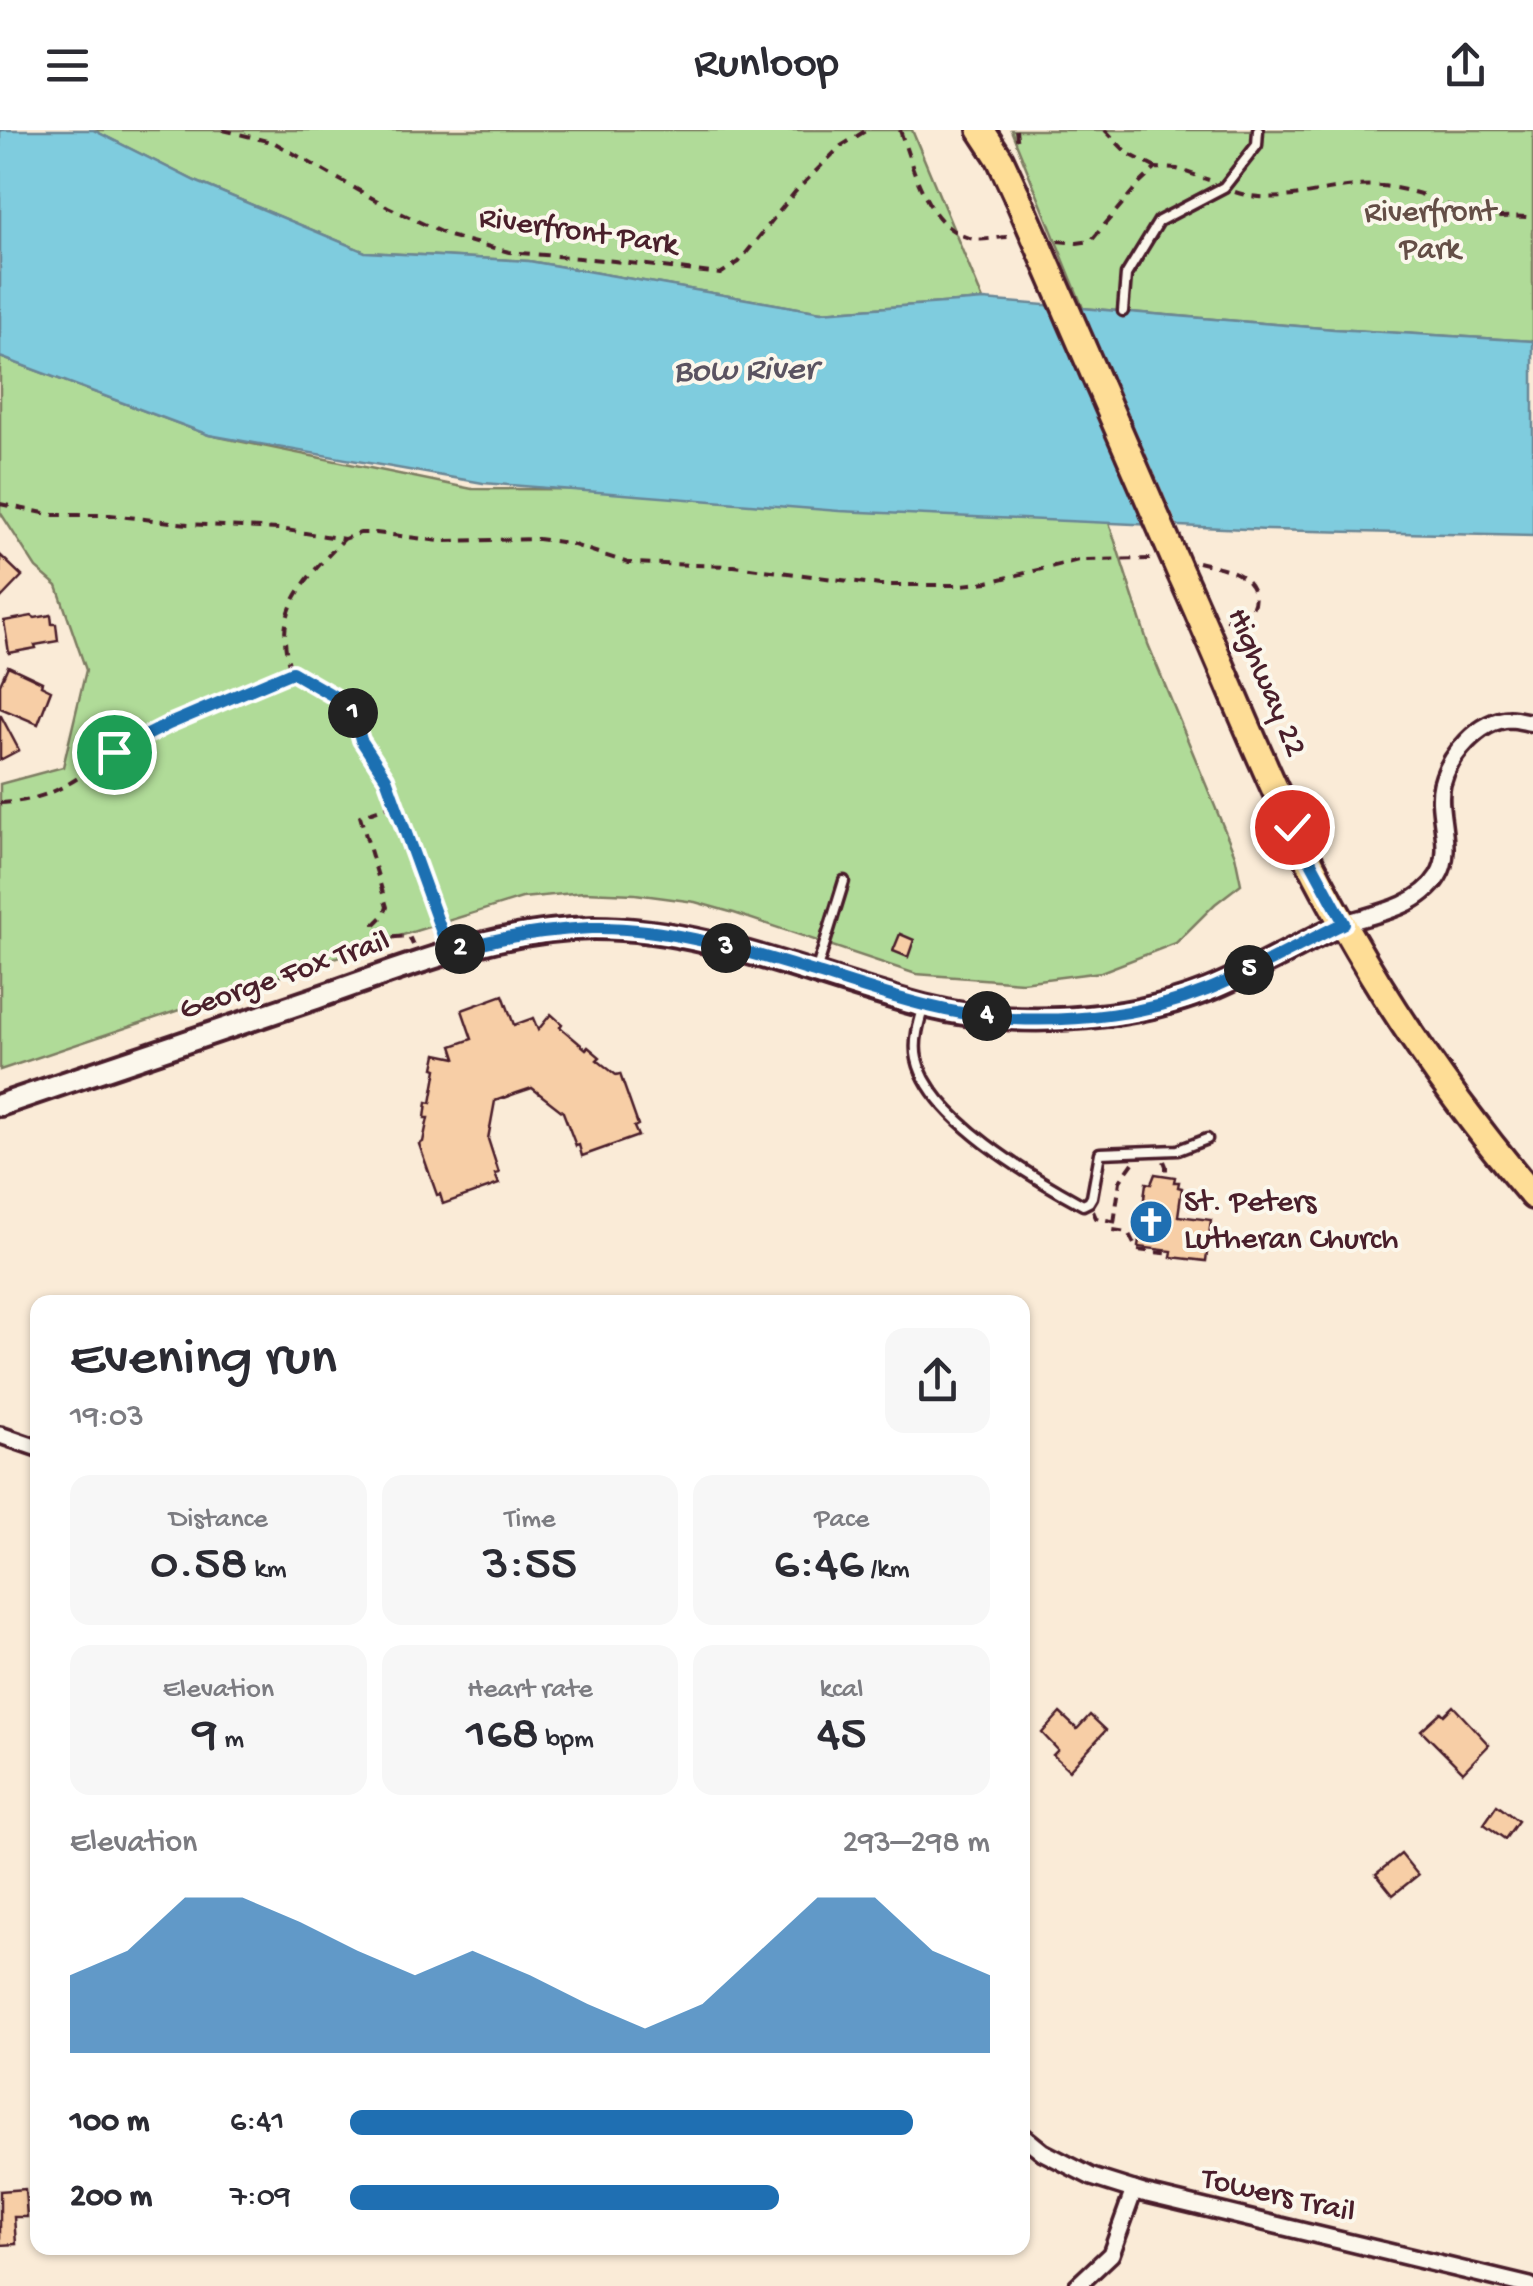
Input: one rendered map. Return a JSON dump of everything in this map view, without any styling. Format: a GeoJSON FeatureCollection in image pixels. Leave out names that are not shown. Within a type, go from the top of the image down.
{"type":"FeatureCollection","features":[{"type":"Feature","properties":{"kind":"main road","name":"Highway 22"},"geometry":{"type":"LineString","coordinates":[[981,130],[1017,196],[1292,827],[1344,923],[1413,1036],[1533,1196]]}},
{"type":"Feature","properties":{"kind":"main road","name":"Highway 22"},"geometry":{"type":"LineString","coordinates":[[996,130],[1000,160]]}},
{"type":"Feature","properties":{"kind":"street"},"geometry":{"type":"LineString","coordinates":[[1344,923],[1398,907],[1419,896],[1439,875],[1445,855],[1441,786],[1458,751],[1477,731],[1508,719],[1533,723]]}},
{"type":"Feature","properties":{"kind":"street","name":"George Fox Trail"},"geometry":{"type":"LineString","coordinates":[[0,1105],[449,952],[527,934],[593,928],[655,932],[816,972],[924,1006],[1012,1019],[1081,1018],[1144,1008],[1206,990],[1344,923]]}},
{"type":"Feature","properties":{"kind":"street"},"geometry":{"type":"LineString","coordinates":[[0,1435],[30,1445]]}},
{"type":"Feature","properties":{"kind":"street","name":"Towers Trail"},"geometry":{"type":"LineString","coordinates":[[1030,2141],[1092,2177],[1134,2190],[1530,2286]]}},
{"type":"Feature","properties":{"kind":"street"},"geometry":{"type":"LineString","coordinates":[[1078,2286],[1110,2254],[1134,2190]]}},
{"type":"Feature","properties":{"kind":"lane"},"geometry":{"type":"LineString","coordinates":[[1122,312],[1126,276],[1159,221],[1224,187],[1257,145],[1258,130]]}},
{"type":"Feature","properties":{"kind":"lane"},"geometry":{"type":"LineString","coordinates":[[401,822],[449,952]]}},
{"type":"Feature","properties":{"kind":"lane"},"geometry":{"type":"LineString","coordinates":[[816,972],[844,881]]}},
{"type":"Feature","properties":{"kind":"lane"},"geometry":{"type":"LineString","coordinates":[[924,1006],[916,1057],[925,1080],[949,1112],[973,1134],[1084,1205],[1090,1202],[1100,1152],[1178,1150],[1207,1139]]}},
{"type":"Feature","properties":{"kind":"path","name":"Riverfront Park"},"geometry":{"type":"LineString","coordinates":[[223,130],[275,143],[388,207],[449,236],[526,254],[720,274],[750,250],[817,170],[851,138],[867,130]]}},
{"type":"Feature","properties":{"kind":"path"},"geometry":{"type":"LineString","coordinates":[[1105,130],[1127,153],[1156,168]]}},
{"type":"Feature","properties":{"kind":"path"},"geometry":{"type":"LineString","coordinates":[[0,504],[54,515],[110,515],[279,529],[344,539],[376,533],[440,541],[538,539],[568,543],[628,564],[734,566],[880,585],[962,585],[1078,560],[1129,558]]}},
{"type":"Feature","properties":{"kind":"path"},"geometry":{"type":"LineString","coordinates":[[344,539],[289,607],[284,640],[292,672],[344,702],[354,714],[361,740],[386,778],[395,804],[360,816],[387,907],[375,924],[383,938],[410,936],[420,962]]}},
{"type":"Feature","properties":{"kind":"path"},"geometry":{"type":"LineString","coordinates":[[1222,617],[1243,618],[1254,602],[1252,586],[1231,571]]}},
{"type":"Feature","properties":{"kind":"path"},"geometry":{"type":"LineString","coordinates":[[0,803],[53,792],[136,740],[292,672]]}},
{"type":"Feature","properties":{"kind":"path"},"geometry":{"type":"LineString","coordinates":[[1155,1156],[1163,1158],[1166,1176]]}},
{"type":"Feature","properties":{"kind":"path"},"geometry":{"type":"LineString","coordinates":[[1143,1157],[1132,1163],[1120,1181],[1113,1230],[1128,1232],[1137,1250],[1172,1254]]}},
{"type":"Feature","properties":{"kind":"path"},"geometry":{"type":"LineString","coordinates":[[1090,1202],[1096,1218],[1124,1224]]}},
{"type":"Feature","properties":{"kind":"green space"},"geometry":{"type":"Polygon","coordinates":[[[93,130],[912,130],[983,300],[821,312],[529,261],[365,252],[195,181],[93,130]]]}},
{"type":"Feature","properties":{"kind":"green space","name":"Riverfront Park"},"geometry":{"type":"Polygon","coordinates":[[[1011,130],[1533,130],[1533,341],[1083,308],[1011,130]]]}},
{"type":"Feature","properties":{"kind":"green space"},"geometry":{"type":"Polygon","coordinates":[[[0,357],[209,435],[472,489],[753,490],[1106,513],[1148,644],[1235,855],[1241,884],[1176,943],[1101,972],[1022,982],[916,974],[695,902],[584,892],[522,898],[0,1070],[0,784],[63,767],[86,670],[57,586],[36,568],[0,512],[0,357]]]}},
{"type":"Feature","properties":{"kind":"water","name":"Bow River"},"geometry":{"type":"Polygon","coordinates":[[[0,130],[93,130],[195,181],[365,252],[529,261],[821,312],[984,300],[1533,341],[1533,536],[1268,530],[839,511],[483,483],[209,435],[0,357],[0,130]]]}},
{"type":"Feature","properties":{"kind":"pier"},"geometry":{"type":"Polygon","coordinates":[[[1046,300],[1080,303],[1180,531],[1146,530],[1046,300]]]}},
{"type":"Feature","properties":{"kind":"building"},"geometry":{"type":"Polygon","coordinates":[[[0,555],[22,576],[0,599],[0,555]]]}},
{"type":"Feature","properties":{"kind":"building"},"geometry":{"type":"Polygon","coordinates":[[[51,615],[58,641],[9,653],[4,621],[51,615]]]}},
{"type":"Feature","properties":{"kind":"building"},"geometry":{"type":"Polygon","coordinates":[[[8,666],[51,690],[38,724],[0,708],[0,684],[8,666]]]}},
{"type":"Feature","properties":{"kind":"building"},"geometry":{"type":"Polygon","coordinates":[[[0,714],[19,750],[0,760],[0,714]]]}},
{"type":"Feature","properties":{"kind":"building"},"geometry":{"type":"Polygon","coordinates":[[[900,934],[914,940],[908,957],[893,951],[900,934]]]}},
{"type":"Feature","properties":{"kind":"building"},"geometry":{"type":"Polygon","coordinates":[[[503,995],[514,1025],[533,1018],[538,1030],[551,1014],[562,1024],[560,1027],[600,1057],[597,1060],[620,1074],[638,1125],[634,1127],[638,1136],[582,1156],[563,1112],[532,1088],[517,1093],[495,1101],[488,1139],[499,1184],[443,1204],[419,1144],[423,1142],[428,1118],[427,1102],[431,1103],[437,1054],[456,1058],[452,1046],[472,1039],[462,1010],[503,995]]]}},
{"type":"Feature","properties":{"kind":"building","name":"St. Peters Lutheran Church"},"geometry":{"type":"Polygon","coordinates":[[[1155,1174],[1175,1177],[1174,1182],[1179,1182],[1178,1187],[1182,1188],[1178,1216],[1211,1220],[1206,1261],[1171,1257],[1172,1251],[1138,1247],[1146,1183],[1151,1184],[1155,1174]]]}},
{"type":"Feature","properties":{"kind":"building"},"geometry":{"type":"Polygon","coordinates":[[[1453,1706],[1489,1745],[1463,1772],[1421,1730],[1453,1706]]]}},
{"type":"Feature","properties":{"kind":"building"},"geometry":{"type":"Polygon","coordinates":[[[1060,1713],[1077,1729],[1090,1715],[1106,1730],[1069,1770],[1053,1755],[1058,1750],[1042,1733],[1060,1713]]]}},
{"type":"Feature","properties":{"kind":"building"},"geometry":{"type":"Polygon","coordinates":[[[1497,1805],[1518,1821],[1505,1839],[1484,1824],[1497,1805]]]}},
{"type":"Feature","properties":{"kind":"building"},"geometry":{"type":"Polygon","coordinates":[[[1401,1854],[1418,1875],[1393,1895],[1376,1874],[1401,1854]]]}},
{"type":"Feature","properties":{"kind":"building"},"geometry":{"type":"Polygon","coordinates":[[[25,2189],[27,2217],[14,2217],[16,2244],[0,2245],[0,2191],[25,2189]]]}},
{"type":"Feature","properties":{"kind":"place","name":"St. Peters Lutheran Church"},"geometry":{"type":"Point","coordinates":[1151,1222]}},
{"type":"Feature","properties":{"kind":"route"},"geometry":{"type":"LineString","coordinates":[[114,752],[292,672],[344,702],[354,714],[361,740],[386,778],[449,952],[527,934],[593,928],[655,932],[816,972],[924,1006],[1012,1019],[1081,1018],[1144,1008],[1206,990],[1344,923],[1292,827]]}}]}
